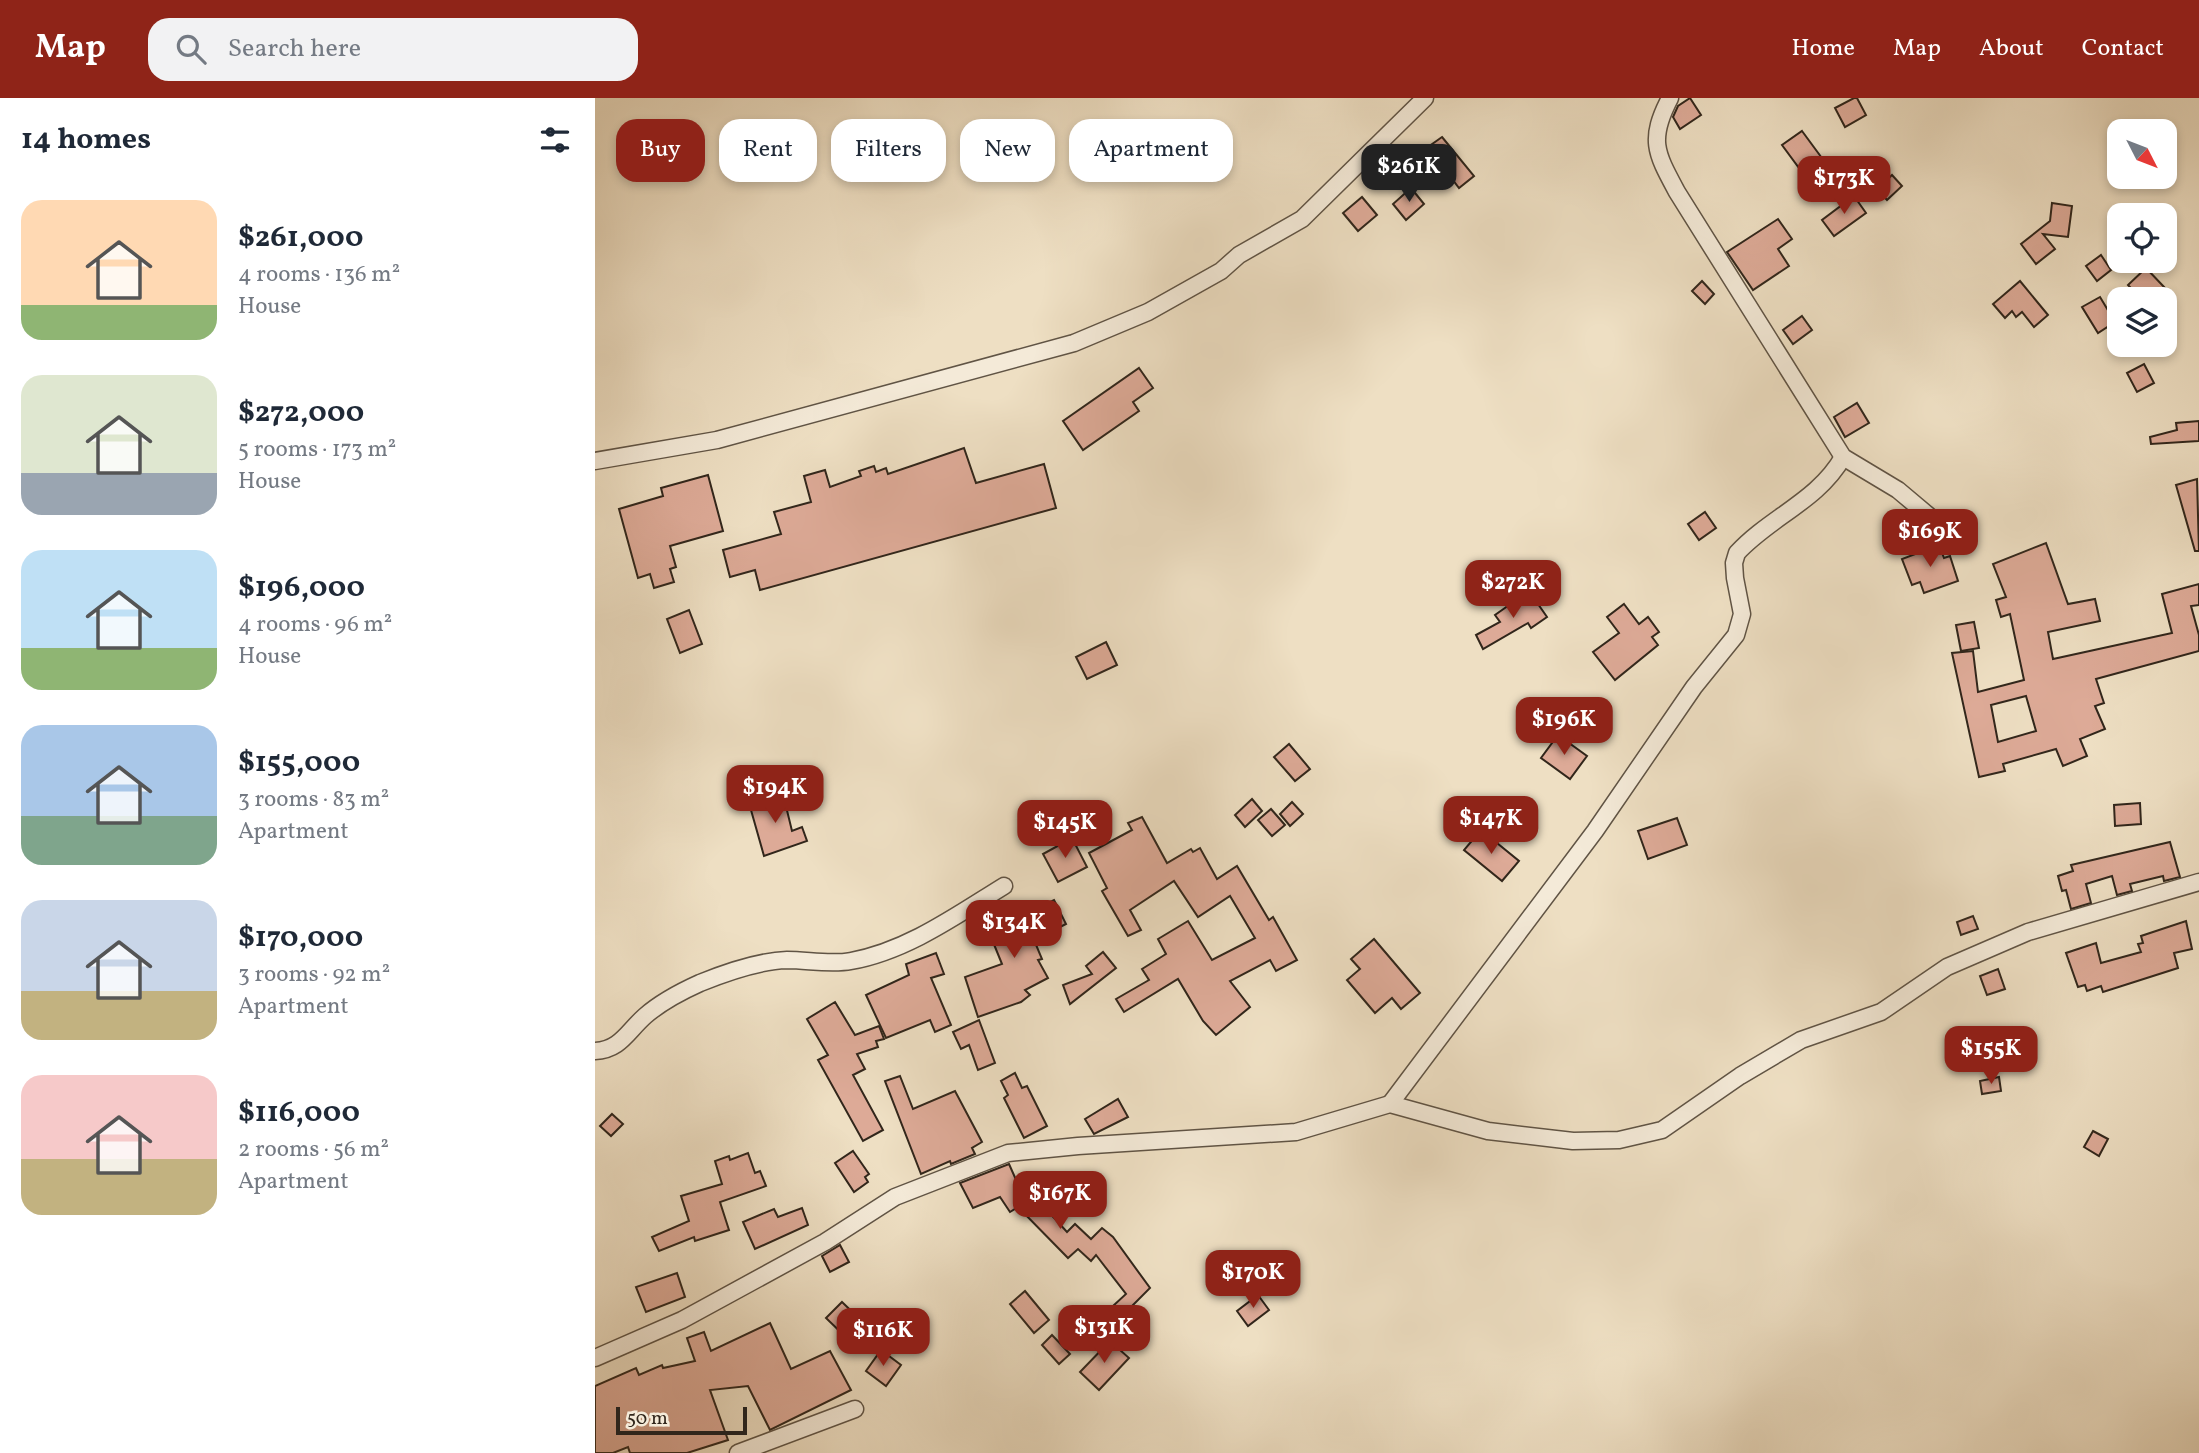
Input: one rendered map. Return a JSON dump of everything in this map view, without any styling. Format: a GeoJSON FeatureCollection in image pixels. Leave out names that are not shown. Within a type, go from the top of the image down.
{"type":"FeatureCollection","features":[{"type":"Feature","properties":{"kind":"street"},"geometry":{"type":"LineString","coordinates":[[595,461],[717,440],[1074,343],[1111,329],[1148,312],[1221,271],[1239,255],[1302,219],[1426,98]]}},
{"type":"Feature","properties":{"kind":"street"},"geometry":{"type":"LineString","coordinates":[[1670,98],[1659,119],[1655,138],[1658,157],[1677,192],[1843,457],[1898,490],[1948,532],[1960,535]]}},
{"type":"Feature","properties":{"kind":"street"},"geometry":{"type":"LineString","coordinates":[[1390,1104],[1595,831],[1694,687],[1736,635],[1742,614],[1735,578],[1734,563],[1737,553],[1816,491],[1832,475],[1843,457]]}},
{"type":"Feature","properties":{"kind":"street"},"geometry":{"type":"LineString","coordinates":[[595,1357],[693,1314],[825,1242],[895,1197],[1008,1153],[1296,1132],[1390,1104],[1488,1131],[1573,1141],[1619,1140],[1662,1130],[1740,1076],[1801,1040],[1881,1012],[1947,967],[2028,932],[2199,882]]}},
{"type":"Feature","properties":{"kind":"street"},"geometry":{"type":"LineString","coordinates":[[595,1051],[610,1050],[620,1044],[646,1016],[668,999],[701,983],[767,961],[850,962],[888,951],[945,923],[1004,886]]}},
{"type":"Feature","properties":{"kind":"street"},"geometry":{"type":"LineString","coordinates":[[737,1453],[855,1409]]}},
{"type":"Feature","properties":{"kind":"building"},"geometry":{"type":"Polygon","coordinates":[[[1690,98],[1701,115],[1680,129],[1673,117],[1678,106],[1690,98]]]}},
{"type":"Feature","properties":{"kind":"building"},"geometry":{"type":"Polygon","coordinates":[[[1857,98],[1866,115],[1845,127],[1835,108],[1857,98]]]}},
{"type":"Feature","properties":{"kind":"building"},"geometry":{"type":"Polygon","coordinates":[[[1802,131],[1827,165],[1812,176],[1804,164],[1799,168],[1782,145],[1802,131]]]}},
{"type":"Feature","properties":{"kind":"building"},"geometry":{"type":"Polygon","coordinates":[[[1442,137],[1474,176],[1459,188],[1428,147],[1442,137]]]}},
{"type":"Feature","properties":{"kind":"building"},"geometry":{"type":"Polygon","coordinates":[[[1892,175],[1902,186],[1887,200],[1877,189],[1892,175]]]}},
{"type":"Feature","properties":{"kind":"building"},"geometry":{"type":"Polygon","coordinates":[[[1411,188],[1424,204],[1406,220],[1393,204],[1411,188]]]}},
{"type":"Feature","properties":{"kind":"building"},"geometry":{"type":"Polygon","coordinates":[[[1854,196],[1866,213],[1834,236],[1822,220],[1854,196]]]}},
{"type":"Feature","properties":{"kind":"building"},"geometry":{"type":"Polygon","coordinates":[[[1362,197],[1377,215],[1358,231],[1343,213],[1362,197]]]}},
{"type":"Feature","properties":{"kind":"building"},"geometry":{"type":"Polygon","coordinates":[[[2052,203],[2072,206],[2068,237],[2043,234],[2055,249],[2036,264],[2021,244],[2050,221],[2052,203]]]}},
{"type":"Feature","properties":{"kind":"building"},"geometry":{"type":"Polygon","coordinates":[[[1778,219],[1792,239],[1778,249],[1789,266],[1753,290],[1727,252],[1778,219]]]}},
{"type":"Feature","properties":{"kind":"building"},"geometry":{"type":"Polygon","coordinates":[[[2101,255],[2107,264],[2107,273],[2097,281],[2086,266],[2101,255]]]}},
{"type":"Feature","properties":{"kind":"building"},"geometry":{"type":"Polygon","coordinates":[[[2141,273],[2151,273],[2164,287],[2130,287],[2128,285],[2141,273]]]}},
{"type":"Feature","properties":{"kind":"building"},"geometry":{"type":"Polygon","coordinates":[[[1702,281],[1714,294],[1705,304],[1692,291],[1702,281]]]}},
{"type":"Feature","properties":{"kind":"building"},"geometry":{"type":"Polygon","coordinates":[[[2020,281],[2048,315],[2034,327],[2022,312],[2016,317],[2012,311],[2005,318],[1993,304],[2020,281]]]}},
{"type":"Feature","properties":{"kind":"building"},"geometry":{"type":"Polygon","coordinates":[[[2100,297],[2107,309],[2107,327],[2098,333],[2082,307],[2100,297]]]}},
{"type":"Feature","properties":{"kind":"building"},"geometry":{"type":"Polygon","coordinates":[[[1802,316],[1812,330],[1793,344],[1783,330],[1802,316]]]}},
{"type":"Feature","properties":{"kind":"building"},"geometry":{"type":"Polygon","coordinates":[[[2144,364],[2154,383],[2137,392],[2127,373],[2144,364]]]}},
{"type":"Feature","properties":{"kind":"building"},"geometry":{"type":"Polygon","coordinates":[[[1139,368],[1153,388],[1133,402],[1139,411],[1083,450],[1063,421],[1139,368]]]}},
{"type":"Feature","properties":{"kind":"building"},"geometry":{"type":"Polygon","coordinates":[[[1857,403],[1869,423],[1845,437],[1834,417],[1857,403]]]}},
{"type":"Feature","properties":{"kind":"building"},"geometry":{"type":"Polygon","coordinates":[[[2199,421],[2199,441],[2151,444],[2150,437],[2177,430],[2176,423],[2199,421]]]}},
{"type":"Feature","properties":{"kind":"building"},"geometry":{"type":"Polygon","coordinates":[[[964,448],[976,483],[1044,464],[1056,508],[760,590],[755,570],[730,577],[723,550],[781,534],[774,512],[811,502],[804,476],[825,470],[830,487],[861,476],[859,471],[874,466],[876,472],[886,468],[888,474],[964,448]]]}},
{"type":"Feature","properties":{"kind":"building"},"geometry":{"type":"Polygon","coordinates":[[[708,475],[723,531],[670,546],[676,567],[670,569],[674,582],[654,588],[650,574],[638,578],[619,509],[663,496],[661,488],[708,475]]]}},
{"type":"Feature","properties":{"kind":"building"},"geometry":{"type":"Polygon","coordinates":[[[2197,479],[2199,551],[2195,551],[2176,485],[2197,479]]]}},
{"type":"Feature","properties":{"kind":"building"},"geometry":{"type":"Polygon","coordinates":[[[1705,512],[1716,528],[1699,540],[1688,524],[1705,512]]]}},
{"type":"Feature","properties":{"kind":"building"},"geometry":{"type":"Polygon","coordinates":[[[2046,543],[2068,604],[2095,599],[2100,621],[2048,632],[2053,659],[2172,633],[2162,594],[2199,584],[2199,605],[2191,606],[2199,635],[2199,651],[2096,679],[2104,703],[2095,706],[2105,729],[2080,739],[2087,756],[2063,766],[2056,749],[2003,764],[2005,771],[1979,777],[1952,653],[1973,651],[1978,692],[2024,680],[2010,614],[2001,617],[1996,600],[2006,597],[1993,564],[2046,543]],[[2026,696],[1991,705],[1998,742],[2036,731],[2026,696]]]}},
{"type":"Feature","properties":{"kind":"building"},"geometry":{"type":"Polygon","coordinates":[[[1939,545],[1944,558],[1950,556],[1958,581],[1924,593],[1920,582],[1912,585],[1902,559],[1939,545]]]}},
{"type":"Feature","properties":{"kind":"building"},"geometry":{"type":"Polygon","coordinates":[[[1529,591],[1547,617],[1531,628],[1528,623],[1483,649],[1476,635],[1500,622],[1495,615],[1529,591]]]}},
{"type":"Feature","properties":{"kind":"building"},"geometry":{"type":"Polygon","coordinates":[[[1624,604],[1639,624],[1648,617],[1659,632],[1652,637],[1658,645],[1615,680],[1593,652],[1619,633],[1607,617],[1624,604]]]}},
{"type":"Feature","properties":{"kind":"building"},"geometry":{"type":"Polygon","coordinates":[[[689,610],[702,644],[680,653],[667,619],[689,610]]]}},
{"type":"Feature","properties":{"kind":"building"},"geometry":{"type":"Polygon","coordinates":[[[1974,622],[1979,648],[1961,651],[1956,625],[1974,622]]]}},
{"type":"Feature","properties":{"kind":"building"},"geometry":{"type":"Polygon","coordinates":[[[1106,642],[1117,665],[1087,679],[1076,657],[1106,642]]]}},
{"type":"Feature","properties":{"kind":"building"},"geometry":{"type":"Polygon","coordinates":[[[1558,735],[1587,756],[1570,779],[1541,758],[1558,735]]]}},
{"type":"Feature","properties":{"kind":"building"},"geometry":{"type":"Polygon","coordinates":[[[1289,744],[1310,769],[1295,781],[1274,757],[1289,744]]]}},
{"type":"Feature","properties":{"kind":"building"},"geometry":{"type":"Polygon","coordinates":[[[783,794],[792,831],[802,827],[807,841],[764,856],[749,803],[783,794]]]}},
{"type":"Feature","properties":{"kind":"building"},"geometry":{"type":"Polygon","coordinates":[[[1252,799],[1262,811],[1245,827],[1235,815],[1252,799]]]}},
{"type":"Feature","properties":{"kind":"building"},"geometry":{"type":"Polygon","coordinates":[[[1292,802],[1303,814],[1290,826],[1280,814],[1292,802]]]}},
{"type":"Feature","properties":{"kind":"building"},"geometry":{"type":"Polygon","coordinates":[[[2140,803],[2141,824],[2115,826],[2114,805],[2140,803]]]}},
{"type":"Feature","properties":{"kind":"building"},"geometry":{"type":"Polygon","coordinates":[[[1271,809],[1285,825],[1272,836],[1258,820],[1271,809]]]}},
{"type":"Feature","properties":{"kind":"building"},"geometry":{"type":"Polygon","coordinates":[[[1142,817],[1167,863],[1191,849],[1193,852],[1200,848],[1217,879],[1237,866],[1269,920],[1273,917],[1297,960],[1276,971],[1270,960],[1230,981],[1250,1007],[1216,1035],[1203,1021],[1178,979],[1124,1012],[1116,999],[1149,980],[1142,969],[1166,954],[1158,939],[1188,921],[1212,960],[1255,938],[1230,896],[1198,917],[1174,881],[1130,910],[1141,930],[1128,936],[1102,891],[1107,888],[1089,853],[1132,830],[1128,823],[1142,817]]]}},
{"type":"Feature","properties":{"kind":"building"},"geometry":{"type":"Polygon","coordinates":[[[1677,818],[1687,845],[1648,859],[1638,831],[1677,818]]]}},
{"type":"Feature","properties":{"kind":"building"},"geometry":{"type":"Polygon","coordinates":[[[1481,830],[1519,861],[1502,881],[1464,850],[1481,830]]]}},
{"type":"Feature","properties":{"kind":"building"},"geometry":{"type":"Polygon","coordinates":[[[1072,838],[1087,867],[1058,882],[1043,854],[1072,838]]]}},
{"type":"Feature","properties":{"kind":"building"},"geometry":{"type":"Polygon","coordinates":[[[2170,842],[2180,877],[2164,881],[2163,876],[2130,884],[2132,891],[2117,895],[2112,876],[2086,884],[2091,903],[2071,909],[2066,890],[2062,891],[2058,876],[2073,871],[2071,865],[2170,842]]]}},
{"type":"Feature","properties":{"kind":"building"},"geometry":{"type":"Polygon","coordinates":[[[1054,900],[1066,924],[1034,940],[1042,959],[1038,960],[1048,978],[1025,990],[1030,995],[1021,1002],[978,1017],[965,977],[1002,964],[991,937],[999,934],[995,923],[1023,912],[1024,915],[1054,900]]]}},
{"type":"Feature","properties":{"kind":"building"},"geometry":{"type":"Polygon","coordinates":[[[1973,916],[1978,929],[1961,935],[1957,922],[1973,916]]]}},
{"type":"Feature","properties":{"kind":"building"},"geometry":{"type":"Polygon","coordinates":[[[2186,921],[2192,949],[2174,953],[2178,968],[2103,992],[2101,986],[2087,991],[2085,985],[2078,987],[2066,953],[2096,943],[2101,963],[2141,952],[2138,944],[2143,943],[2141,936],[2186,921]]]}},
{"type":"Feature","properties":{"kind":"building"},"geometry":{"type":"Polygon","coordinates":[[[1374,939],[1420,993],[1401,1009],[1392,998],[1375,1013],[1347,980],[1360,969],[1351,959],[1374,939]]]}},
{"type":"Feature","properties":{"kind":"building"},"geometry":{"type":"Polygon","coordinates":[[[1103,952],[1116,968],[1070,1004],[1063,985],[1092,974],[1086,966],[1103,952]]]}},
{"type":"Feature","properties":{"kind":"building"},"geometry":{"type":"Polygon","coordinates":[[[936,953],[944,974],[931,978],[951,1025],[935,1032],[930,1020],[886,1038],[866,995],[909,975],[906,964],[936,953]]]}},
{"type":"Feature","properties":{"kind":"building"},"geometry":{"type":"Polygon","coordinates":[[[1998,969],[2005,989],[1987,995],[1980,976],[1998,969]]]}},
{"type":"Feature","properties":{"kind":"building"},"geometry":{"type":"Polygon","coordinates":[[[835,1002],[855,1035],[879,1026],[884,1039],[876,1041],[878,1047],[857,1054],[865,1069],[853,1075],[883,1130],[863,1141],[818,1060],[828,1055],[807,1019],[835,1002]]]}},
{"type":"Feature","properties":{"kind":"building"},"geometry":{"type":"Polygon","coordinates":[[[979,1020],[995,1063],[978,1070],[969,1045],[961,1049],[953,1032],[979,1020]]]}},
{"type":"Feature","properties":{"kind":"building"},"geometry":{"type":"Polygon","coordinates":[[[1015,1073],[1022,1088],[1027,1086],[1047,1126],[1024,1138],[1004,1098],[1008,1095],[1001,1081],[1015,1073]]]}},
{"type":"Feature","properties":{"kind":"building"},"geometry":{"type":"Polygon","coordinates":[[[900,1076],[913,1109],[955,1091],[982,1142],[972,1148],[975,1154],[951,1164],[950,1161],[921,1174],[885,1081],[900,1076]]]}},
{"type":"Feature","properties":{"kind":"building"},"geometry":{"type":"Polygon","coordinates":[[[1999,1077],[2001,1091],[1982,1094],[1980,1081],[1999,1077]]]}},
{"type":"Feature","properties":{"kind":"building"},"geometry":{"type":"Polygon","coordinates":[[[1118,1099],[1128,1117],[1094,1134],[1085,1119],[1118,1099]]]}},
{"type":"Feature","properties":{"kind":"building"},"geometry":{"type":"Polygon","coordinates":[[[612,1114],[623,1124],[611,1136],[600,1126],[612,1114]]]}},
{"type":"Feature","properties":{"kind":"building"},"geometry":{"type":"Polygon","coordinates":[[[2093,1131],[2108,1139],[2099,1156],[2084,1147],[2093,1131]]]}},
{"type":"Feature","properties":{"kind":"building"},"geometry":{"type":"Polygon","coordinates":[[[853,1151],[869,1174],[865,1177],[868,1182],[854,1192],[835,1163],[853,1151]]]}},
{"type":"Feature","properties":{"kind":"building"},"geometry":{"type":"Polygon","coordinates":[[[748,1153],[755,1173],[760,1171],[766,1186],[720,1202],[729,1230],[695,1241],[694,1237],[659,1251],[652,1237],[689,1221],[681,1196],[722,1184],[715,1161],[729,1156],[730,1160],[748,1153]]]}},
{"type":"Feature","properties":{"kind":"building"},"geometry":{"type":"Polygon","coordinates":[[[1009,1164],[1021,1191],[1027,1188],[1067,1232],[1075,1224],[1091,1239],[1102,1228],[1113,1237],[1150,1288],[1123,1315],[1113,1306],[1126,1294],[1096,1255],[1091,1261],[1078,1249],[1068,1258],[1018,1207],[1010,1212],[1000,1197],[973,1208],[960,1183],[1009,1164]]]}},
{"type":"Feature","properties":{"kind":"building"},"geometry":{"type":"Polygon","coordinates":[[[802,1208],[808,1225],[755,1249],[743,1222],[774,1209],[778,1217],[802,1208]]]}},
{"type":"Feature","properties":{"kind":"building"},"geometry":{"type":"Polygon","coordinates":[[[840,1245],[849,1262],[830,1272],[822,1256],[840,1245]]]}},
{"type":"Feature","properties":{"kind":"building"},"geometry":{"type":"Polygon","coordinates":[[[677,1273],[685,1297],[646,1312],[636,1287],[677,1273]]]}},
{"type":"Feature","properties":{"kind":"building"},"geometry":{"type":"Polygon","coordinates":[[[1025,1291],[1049,1320],[1034,1333],[1010,1304],[1025,1291]]]}},
{"type":"Feature","properties":{"kind":"building"},"geometry":{"type":"Polygon","coordinates":[[[1258,1295],[1269,1310],[1248,1326],[1237,1311],[1258,1295]]]}},
{"type":"Feature","properties":{"kind":"building"},"geometry":{"type":"Polygon","coordinates":[[[842,1302],[868,1327],[852,1343],[826,1318],[842,1302]]]}},
{"type":"Feature","properties":{"kind":"building"},"geometry":{"type":"Polygon","coordinates":[[[770,1323],[791,1369],[830,1351],[851,1390],[770,1430],[748,1386],[710,1390],[728,1440],[687,1453],[630,1453],[628,1447],[613,1453],[595,1453],[595,1386],[636,1368],[639,1375],[662,1365],[663,1368],[695,1361],[687,1338],[704,1332],[711,1351],[770,1323]]]}},
{"type":"Feature","properties":{"kind":"building"},"geometry":{"type":"Polygon","coordinates":[[[1052,1335],[1070,1354],[1059,1364],[1042,1345],[1052,1335]]]}},
{"type":"Feature","properties":{"kind":"building"},"geometry":{"type":"Polygon","coordinates":[[[1110,1341],[1129,1358],[1099,1390],[1080,1372],[1110,1341]]]}},
{"type":"Feature","properties":{"kind":"building"},"geometry":{"type":"Polygon","coordinates":[[[881,1350],[901,1365],[886,1386],[866,1371],[881,1350]]]}}]}
